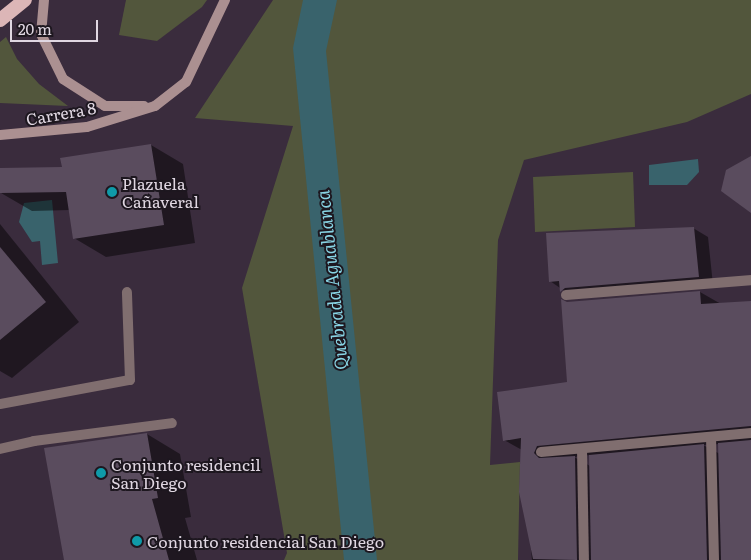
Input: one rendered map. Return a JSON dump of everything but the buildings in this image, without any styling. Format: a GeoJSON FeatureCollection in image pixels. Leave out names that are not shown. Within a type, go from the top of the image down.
{"type":"FeatureCollection","features":[{"type":"Feature","properties":{"kind":"highway"},"geometry":{"type":"LineString","coordinates":[[0,20],[25,0]]}},
{"type":"Feature","properties":{"kind":"main road","name":"Carrera 8"},"geometry":{"type":"LineString","coordinates":[[44,0],[40,34],[63,79],[105,106],[155,106]]}},
{"type":"Feature","properties":{"kind":"main road","name":"Carrera 8"},"geometry":{"type":"LineString","coordinates":[[0,135],[87,127],[155,106],[186,82],[225,0]]}},
{"type":"Feature","properties":{"kind":"lane"},"geometry":{"type":"LineString","coordinates":[[566,296],[751,280]]}},
{"type":"Feature","properties":{"kind":"lane"},"geometry":{"type":"LineString","coordinates":[[0,404],[130,380],[127,292]]}},
{"type":"Feature","properties":{"kind":"lane"},"geometry":{"type":"LineString","coordinates":[[0,449],[34,441],[172,423]]}},
{"type":"Feature","properties":{"kind":"lane"},"geometry":{"type":"LineString","coordinates":[[542,452],[751,433]]}},
{"type":"Feature","properties":{"kind":"lane"},"geometry":{"type":"LineString","coordinates":[[711,437],[714,560]]}},
{"type":"Feature","properties":{"kind":"lane"},"geometry":{"type":"LineString","coordinates":[[582,449],[584,560]]}},
{"type":"Feature","properties":{"kind":"shaded area"},"geometry":{"type":"Polygon","coordinates":[[[126,0],[207,0],[202,7],[157,41],[119,35],[126,0]]]}},
{"type":"Feature","properties":{"kind":"shaded area"},"geometry":{"type":"Polygon","coordinates":[[[273,0],[751,0],[751,94],[687,122],[524,160],[498,240],[490,465],[520,462],[518,560],[284,560],[287,553],[242,288],[293,126],[195,118],[273,0]]]}},
{"type":"Feature","properties":{"kind":"shaded area"},"geometry":{"type":"Polygon","coordinates":[[[6,37],[17,59],[39,84],[68,106],[0,103],[0,42],[6,37]]]}},
{"type":"Feature","properties":{"kind":"shaded area"},"geometry":{"type":"Polygon","coordinates":[[[633,172],[635,227],[535,232],[533,177],[633,172]]]}},
{"type":"Feature","properties":{"kind":"water","name":"Quebrada Aguablanca"},"geometry":{"type":"Polygon","coordinates":[[[303,0],[337,0],[326,51],[377,560],[344,560],[293,48],[303,0]]]}},
{"type":"Feature","properties":{"kind":"water"},"geometry":{"type":"Polygon","coordinates":[[[698,159],[699,172],[687,185],[649,185],[649,165],[698,159]]]}},
{"type":"Feature","properties":{"kind":"water"},"geometry":{"type":"Polygon","coordinates":[[[52,200],[58,263],[42,265],[40,241],[32,242],[19,222],[24,203],[52,200]]]}},
{"type":"Feature","properties":{"kind":"place","name":"Plazuela Cañaveral"},"geometry":{"type":"Point","coordinates":[112,192]}},
{"type":"Feature","properties":{"kind":"place","name":"Conjunto residencil San Diego"},"geometry":{"type":"Point","coordinates":[101,473]}},
{"type":"Feature","properties":{"kind":"place","name":"Conjunto residencial San Diego"},"geometry":{"type":"Point","coordinates":[137,541]}}]}
